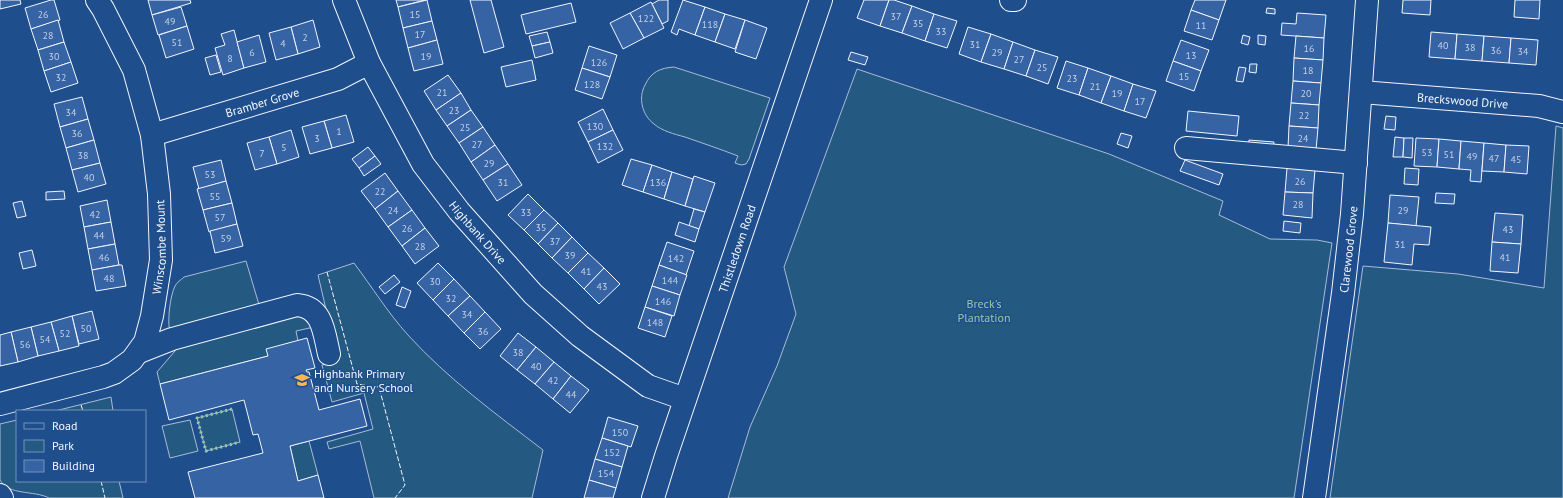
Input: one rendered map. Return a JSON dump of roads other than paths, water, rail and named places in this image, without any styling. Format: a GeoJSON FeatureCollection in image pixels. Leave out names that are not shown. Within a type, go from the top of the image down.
{"type":"FeatureCollection","features":[{"type":"Feature","properties":{"kind":"street","name":"Winscombe Mount"},"geometry":{"type":"LineString","coordinates":[[0,404],[103,377],[124,366],[139,352],[145,342],[152,316],[161,260],[160,194],[152,134],[134,70],[103,9],[96,0]]}},
{"type":"Feature","properties":{"kind":"street","name":"Highbank Drive"},"geometry":{"type":"LineString","coordinates":[[344,0],[369,62],[423,164],[459,211],[533,294],[580,336],[648,386],[685,400]]}},
{"type":"Feature","properties":{"kind":"street","name":"Thistledown Road"},"geometry":{"type":"LineString","coordinates":[[653,498],[821,0]]}},
{"type":"Feature","properties":{"kind":"street","name":"Clarewood Grove"},"geometry":{"type":"LineString","coordinates":[[1314,498],[1343,293],[1352,214],[1367,0]]}},
{"type":"Feature","properties":{"kind":"street","name":"Bramber Grove"},"geometry":{"type":"LineString","coordinates":[[152,134],[338,79],[369,62]]}},
{"type":"Feature","properties":{"kind":"street","name":"Breckswood Drive"},"geometry":{"type":"LineString","coordinates":[[1361,92],[1539,106],[1563,112]]}},
{"type":"Feature","properties":{"kind":"street"},"geometry":{"type":"LineString","coordinates":[[1186,148],[1356,163]]}},
{"type":"Feature","properties":{"kind":"street"},"geometry":{"type":"LineString","coordinates":[[139,352],[172,339],[297,305],[304,305],[312,308],[317,314],[321,322],[329,354]]}},
{"type":"Feature","properties":{"kind":"place","name":"Highbank Primary and Nursery School"},"geometry":{"type":"Point","coordinates":[302,380]}},
{"type":"Feature","properties":{"kind":"park label","name":"Breck's Plantation"},"geometry":{"type":"Point","coordinates":[984,310]}}]}
